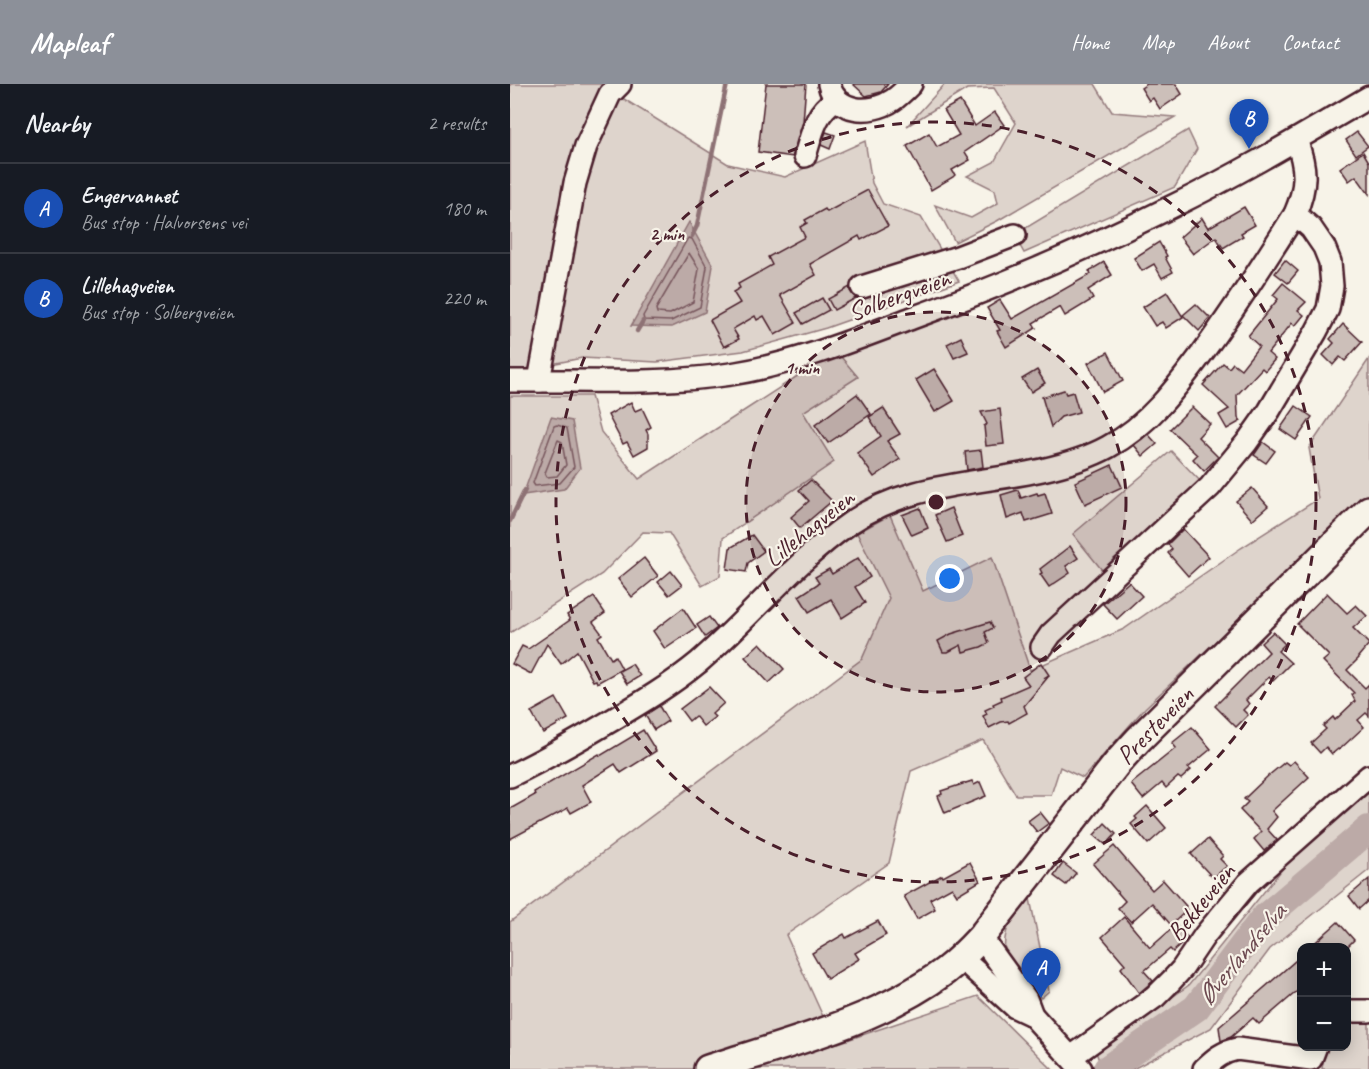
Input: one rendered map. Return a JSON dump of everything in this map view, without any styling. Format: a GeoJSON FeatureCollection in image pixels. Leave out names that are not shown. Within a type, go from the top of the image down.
{"type":"FeatureCollection","features":[{"type":"Feature","properties":{"kind":"main road","name":"Presteveien"},"geometry":{"type":"LineString","coordinates":[[708,1069],[834,1028],[865,1015],[926,984],[961,958],[981,937],[1118,762],[1138,740],[1369,510]]}},
{"type":"Feature","properties":{"kind":"street"},"geometry":{"type":"LineString","coordinates":[[805,156],[818,116],[826,106],[832,92],[847,107],[871,109],[891,101],[911,84]]}},
{"type":"Feature","properties":{"kind":"street"},"geometry":{"type":"LineString","coordinates":[[539,381],[575,183],[608,87]]}},
{"type":"Feature","properties":{"kind":"street"},"geometry":{"type":"LineString","coordinates":[[1296,140],[1369,97]]}},
{"type":"Feature","properties":{"kind":"street","name":"Solbergveien"},"geometry":{"type":"LineString","coordinates":[[510,381],[665,381],[733,374],[808,356],[976,295],[1058,260],[1173,207],[1296,140]]}},
{"type":"Feature","properties":{"kind":"street","name":"Lillehagveien"},"geometry":{"type":"LineString","coordinates":[[510,776],[540,762],[657,693],[698,662],[801,564],[851,522],[889,502],[934,487],[1041,471],[1109,447],[1122,438],[1159,407],[1182,381],[1232,313],[1295,214],[1302,197],[1305,176],[1304,159],[1296,140]]}},
{"type":"Feature","properties":{"kind":"street"},"geometry":{"type":"LineString","coordinates":[[1042,647],[1051,634],[1210,487],[1258,426],[1298,363],[1328,309],[1332,286],[1330,262],[1324,247],[1311,228],[1295,214]]}},
{"type":"Feature","properties":{"kind":"street"},"geometry":{"type":"LineString","coordinates":[[862,287],[958,257],[1015,235]]}},
{"type":"Feature","properties":{"kind":"street","name":"Bekkeveien"},"geometry":{"type":"LineString","coordinates":[[1076,1063],[1172,981],[1205,935],[1248,883],[1369,776]]}},
{"type":"Feature","properties":{"kind":"street"},"geometry":{"type":"LineString","coordinates":[[981,937],[1026,999],[1032,1014],[1076,1063]]}},
{"type":"Feature","properties":{"kind":"street"},"geometry":{"type":"LineString","coordinates":[[961,958],[1015,1007],[1032,1014]]}},
{"type":"Feature","properties":{"kind":"street"},"geometry":{"type":"LineString","coordinates":[[1351,1011],[1369,1011]]}},
{"type":"Feature","properties":{"kind":"street"},"geometry":{"type":"LineString","coordinates":[[1204,1069],[1215,1058],[1237,1049],[1312,1058]]}},
{"type":"Feature","properties":{"kind":"shaded area"},"geometry":{"type":"Polygon","coordinates":[[[510,84],[600,84],[728,164],[785,177],[865,141],[872,183],[883,204],[921,217],[959,281],[826,328],[743,351],[657,362],[582,358],[510,372],[510,84]]]}},
{"type":"Feature","properties":{"kind":"shaded area"},"geometry":{"type":"Polygon","coordinates":[[[945,84],[1095,84],[1112,112],[1175,117],[997,221],[955,242],[935,205],[971,218],[998,203],[995,190],[967,176],[994,162],[1016,123],[994,88],[967,89],[907,126],[945,84]]]}},
{"type":"Feature","properties":{"kind":"shaded area"},"geometry":{"type":"Polygon","coordinates":[[[1188,130],[1197,149],[1175,187],[1024,253],[1014,235],[1188,130]]]}},
{"type":"Feature","properties":{"kind":"shaded area"},"geometry":{"type":"Polygon","coordinates":[[[836,351],[858,377],[803,412],[834,462],[723,538],[720,576],[702,586],[669,533],[643,532],[602,574],[510,633],[510,396],[591,396],[601,432],[639,479],[836,351]]]}},
{"type":"Feature","properties":{"kind":"shaded area"},"geometry":{"type":"Polygon","coordinates":[[[1369,359],[1369,496],[1145,708],[1083,778],[1060,767],[1051,795],[1016,795],[983,740],[911,771],[889,863],[786,935],[826,1023],[838,1043],[978,996],[1052,1069],[510,1069],[510,922],[862,659],[889,598],[857,533],[890,515],[923,591],[992,557],[1030,670],[1124,629],[1241,548],[1318,499],[1309,448],[1369,359]]]}},
{"type":"Feature","properties":{"kind":"shaded area"},"geometry":{"type":"Polygon","coordinates":[[[1171,451],[1203,484],[1106,575],[1073,534],[1171,451]]]}},
{"type":"Feature","properties":{"kind":"shaded area"},"geometry":{"type":"Polygon","coordinates":[[[1369,790],[1369,870],[1270,949],[1211,1028],[1133,1069],[1102,1069],[1096,1052],[1189,985],[1296,852],[1369,790]]]}},
{"type":"Feature","properties":{"kind":"shaded area"},"geometry":{"type":"Polygon","coordinates":[[[1029,894],[1049,991],[1041,998],[1015,971],[1006,953],[1006,935],[1009,926],[1029,894]]]}},
{"type":"Feature","properties":{"kind":"shaded area"},"geometry":{"type":"Polygon","coordinates":[[[1351,1019],[1369,1019],[1369,1069],[1322,1069],[1325,1051],[1351,1051],[1351,1019]]]}},
{"type":"Feature","properties":{"kind":"water"},"geometry":{"type":"Polygon","coordinates":[[[689,222],[713,266],[705,312],[672,327],[631,326],[689,222]]]}},
{"type":"Feature","properties":{"kind":"water"},"geometry":{"type":"Polygon","coordinates":[[[551,417],[572,421],[580,468],[564,489],[523,495],[551,417]]]}},
{"type":"Feature","properties":{"kind":"building"},"geometry":{"type":"Polygon","coordinates":[[[766,84],[806,84],[803,122],[793,157],[758,152],[766,84]]]}},
{"type":"Feature","properties":{"kind":"building"},"geometry":{"type":"Polygon","coordinates":[[[853,84],[888,84],[881,92],[866,96],[853,84]]]}},
{"type":"Feature","properties":{"kind":"building"},"geometry":{"type":"Polygon","coordinates":[[[1147,84],[1176,84],[1182,94],[1160,109],[1153,98],[1149,101],[1141,88],[1147,84]]]}},
{"type":"Feature","properties":{"kind":"building"},"geometry":{"type":"Polygon","coordinates":[[[960,101],[975,126],[995,112],[1004,125],[965,152],[970,160],[952,170],[955,175],[953,177],[931,190],[907,146],[929,133],[937,147],[959,135],[944,110],[960,101]]]}},
{"type":"Feature","properties":{"kind":"building"},"geometry":{"type":"Polygon","coordinates":[[[826,132],[835,135],[830,149],[821,145],[826,132]]]}},
{"type":"Feature","properties":{"kind":"building"},"geometry":{"type":"Polygon","coordinates":[[[1357,132],[1368,146],[1356,155],[1346,140],[1357,132]]]}},
{"type":"Feature","properties":{"kind":"building"},"geometry":{"type":"Polygon","coordinates":[[[1363,152],[1369,162],[1369,194],[1356,176],[1349,181],[1340,168],[1363,152]]]}},
{"type":"Feature","properties":{"kind":"building"},"geometry":{"type":"Polygon","coordinates":[[[868,190],[888,226],[861,240],[859,236],[810,264],[816,275],[780,295],[796,323],[775,335],[764,316],[757,320],[755,316],[733,329],[739,339],[724,347],[710,320],[740,303],[733,292],[740,288],[738,284],[772,265],[768,257],[805,237],[800,227],[807,223],[805,220],[825,209],[827,212],[868,190]]]}},
{"type":"Feature","properties":{"kind":"building"},"geometry":{"type":"Polygon","coordinates":[[[1244,207],[1255,225],[1241,233],[1243,236],[1223,248],[1216,237],[1193,254],[1180,237],[1202,218],[1208,228],[1244,207]]]}},
{"type":"Feature","properties":{"kind":"building"},"geometry":{"type":"Polygon","coordinates":[[[1159,242],[1173,272],[1162,278],[1154,264],[1142,271],[1134,258],[1159,242]]]}},
{"type":"Feature","properties":{"kind":"building"},"geometry":{"type":"Polygon","coordinates":[[[1285,260],[1298,271],[1288,283],[1275,273],[1285,260]]]}},
{"type":"Feature","properties":{"kind":"building"},"geometry":{"type":"Polygon","coordinates":[[[1104,262],[1112,275],[1088,290],[1093,299],[1065,316],[1060,307],[1033,323],[1036,328],[1006,347],[997,331],[1000,330],[987,308],[1000,300],[1012,319],[1091,274],[1089,271],[1104,262]]]}},
{"type":"Feature","properties":{"kind":"building"},"geometry":{"type":"Polygon","coordinates":[[[1283,283],[1306,302],[1298,310],[1304,315],[1295,326],[1292,323],[1268,353],[1275,359],[1265,371],[1262,368],[1237,395],[1238,417],[1241,421],[1227,429],[1219,415],[1229,409],[1203,385],[1223,363],[1229,368],[1233,363],[1241,369],[1259,346],[1248,336],[1278,299],[1273,295],[1283,283]]]}},
{"type":"Feature","properties":{"kind":"building"},"geometry":{"type":"Polygon","coordinates":[[[850,287],[850,291],[856,298],[834,310],[828,299],[850,287]]]}},
{"type":"Feature","properties":{"kind":"building"},"geometry":{"type":"Polygon","coordinates":[[[1167,292],[1183,317],[1166,328],[1162,322],[1155,326],[1143,307],[1167,292]]]}},
{"type":"Feature","properties":{"kind":"building"},"geometry":{"type":"Polygon","coordinates":[[[822,298],[829,310],[803,324],[796,313],[822,298]]]}},
{"type":"Feature","properties":{"kind":"building"},"geometry":{"type":"Polygon","coordinates":[[[1196,304],[1210,318],[1199,331],[1183,315],[1196,304]]]}},
{"type":"Feature","properties":{"kind":"building"},"geometry":{"type":"Polygon","coordinates":[[[1343,324],[1362,342],[1345,361],[1340,357],[1333,365],[1323,355],[1334,343],[1330,339],[1343,324]]]}},
{"type":"Feature","properties":{"kind":"building"},"geometry":{"type":"Polygon","coordinates":[[[961,337],[968,352],[954,358],[947,344],[961,337]]]}},
{"type":"Feature","properties":{"kind":"building"},"geometry":{"type":"Polygon","coordinates":[[[1108,352],[1123,381],[1103,392],[1088,363],[1108,352]]]}},
{"type":"Feature","properties":{"kind":"building"},"geometry":{"type":"Polygon","coordinates":[[[934,369],[954,401],[935,412],[916,380],[934,369]]]}},
{"type":"Feature","properties":{"kind":"building"},"geometry":{"type":"Polygon","coordinates":[[[1037,370],[1045,383],[1031,392],[1022,379],[1037,370]]]}},
{"type":"Feature","properties":{"kind":"building"},"geometry":{"type":"Polygon","coordinates":[[[1064,390],[1066,394],[1073,392],[1079,412],[1061,417],[1051,427],[1042,397],[1064,390]]]}},
{"type":"Feature","properties":{"kind":"building"},"geometry":{"type":"Polygon","coordinates":[[[857,394],[871,414],[828,443],[815,425],[857,394]]]}},
{"type":"Feature","properties":{"kind":"building"},"geometry":{"type":"Polygon","coordinates":[[[631,402],[635,411],[642,408],[651,427],[646,430],[648,447],[634,455],[627,442],[623,444],[608,415],[631,402]]]}},
{"type":"Feature","properties":{"kind":"building"},"geometry":{"type":"Polygon","coordinates":[[[1296,406],[1312,417],[1296,440],[1280,429],[1296,406]]]}},
{"type":"Feature","properties":{"kind":"building"},"geometry":{"type":"Polygon","coordinates":[[[1192,407],[1210,424],[1198,437],[1218,457],[1204,471],[1193,459],[1197,455],[1170,429],[1192,407]]]}},
{"type":"Feature","properties":{"kind":"building"},"geometry":{"type":"Polygon","coordinates":[[[883,408],[900,434],[887,441],[900,459],[874,477],[857,453],[881,436],[869,417],[883,408]]]}},
{"type":"Feature","properties":{"kind":"building"},"geometry":{"type":"Polygon","coordinates":[[[1000,409],[1004,444],[986,446],[984,426],[987,424],[981,412],[1000,409]]]}},
{"type":"Feature","properties":{"kind":"building"},"geometry":{"type":"Polygon","coordinates":[[[1148,434],[1157,444],[1143,456],[1134,445],[1148,434]]]}},
{"type":"Feature","properties":{"kind":"building"},"geometry":{"type":"Polygon","coordinates":[[[1263,442],[1275,451],[1266,463],[1254,455],[1263,442]]]}},
{"type":"Feature","properties":{"kind":"building"},"geometry":{"type":"Polygon","coordinates":[[[981,450],[983,467],[967,470],[965,452],[981,450]]]}},
{"type":"Feature","properties":{"kind":"building"},"geometry":{"type":"Polygon","coordinates":[[[1112,465],[1122,487],[1085,504],[1075,482],[1112,465]]]}},
{"type":"Feature","properties":{"kind":"building"},"geometry":{"type":"Polygon","coordinates":[[[811,480],[832,501],[800,528],[791,517],[809,501],[799,490],[811,480]]]}},
{"type":"Feature","properties":{"kind":"building"},"geometry":{"type":"Polygon","coordinates":[[[1252,488],[1268,506],[1252,520],[1236,501],[1252,488]]]}},
{"type":"Feature","properties":{"kind":"building"},"geometry":{"type":"Polygon","coordinates":[[[1018,490],[1021,498],[1045,493],[1052,514],[1026,522],[1023,513],[1007,519],[1001,495],[1018,490]]]}},
{"type":"Feature","properties":{"kind":"building"},"geometry":{"type":"Polygon","coordinates":[[[920,508],[928,528],[912,535],[902,515],[920,508]]]}},
{"type":"Feature","properties":{"kind":"building"},"geometry":{"type":"Polygon","coordinates":[[[951,508],[962,536],[947,542],[935,515],[951,508]]]}},
{"type":"Feature","properties":{"kind":"building"},"geometry":{"type":"Polygon","coordinates":[[[1183,529],[1209,557],[1188,576],[1168,553],[1172,549],[1168,544],[1183,529]]]}},
{"type":"Feature","properties":{"kind":"building"},"geometry":{"type":"Polygon","coordinates":[[[752,535],[764,551],[748,563],[746,572],[727,569],[730,548],[752,535]]]}},
{"type":"Feature","properties":{"kind":"building"},"geometry":{"type":"Polygon","coordinates":[[[1070,546],[1078,558],[1066,566],[1070,573],[1049,587],[1040,574],[1042,573],[1040,569],[1070,546]]]}},
{"type":"Feature","properties":{"kind":"building"},"geometry":{"type":"Polygon","coordinates":[[[644,558],[658,576],[632,597],[618,579],[644,558]]]}},
{"type":"Feature","properties":{"kind":"building"},"geometry":{"type":"Polygon","coordinates":[[[858,558],[870,577],[855,587],[865,603],[842,618],[831,599],[809,612],[799,596],[819,583],[815,577],[829,569],[832,574],[858,558]]]}},
{"type":"Feature","properties":{"kind":"building"},"geometry":{"type":"Polygon","coordinates":[[[671,571],[682,585],[669,595],[658,582],[671,571]]]}},
{"type":"Feature","properties":{"kind":"building"},"geometry":{"type":"Polygon","coordinates":[[[1129,582],[1142,596],[1117,619],[1103,604],[1129,582]]]}},
{"type":"Feature","properties":{"kind":"building"},"geometry":{"type":"Polygon","coordinates":[[[1327,593],[1347,613],[1356,605],[1367,616],[1353,628],[1369,644],[1347,670],[1365,688],[1369,684],[1369,716],[1366,713],[1358,720],[1364,727],[1332,754],[1326,747],[1320,753],[1311,743],[1326,729],[1323,726],[1333,717],[1335,720],[1355,701],[1352,695],[1354,693],[1323,661],[1329,656],[1297,624],[1327,593]]]}},
{"type":"Feature","properties":{"kind":"building"},"geometry":{"type":"Polygon","coordinates":[[[594,597],[605,613],[593,622],[602,634],[598,637],[611,659],[615,656],[622,669],[597,683],[596,680],[593,681],[577,651],[561,664],[547,644],[531,674],[512,664],[522,646],[528,649],[570,620],[567,615],[594,597]]]}},
{"type":"Feature","properties":{"kind":"building"},"geometry":{"type":"Polygon","coordinates":[[[683,608],[696,628],[665,649],[653,631],[683,608]]]}},
{"type":"Feature","properties":{"kind":"building"},"geometry":{"type":"Polygon","coordinates":[[[709,617],[717,628],[705,637],[697,625],[709,617]]]}},
{"type":"Feature","properties":{"kind":"building"},"geometry":{"type":"Polygon","coordinates":[[[990,622],[993,628],[985,632],[989,643],[963,652],[961,645],[948,652],[943,652],[938,641],[951,634],[990,622]]]}},
{"type":"Feature","properties":{"kind":"building"},"geometry":{"type":"Polygon","coordinates":[[[1273,632],[1285,644],[1278,651],[1291,663],[1273,681],[1269,677],[1246,700],[1249,704],[1243,710],[1248,715],[1236,727],[1215,706],[1269,652],[1261,643],[1273,632]]]}},
{"type":"Feature","properties":{"kind":"building"},"geometry":{"type":"Polygon","coordinates":[[[760,643],[784,669],[769,683],[745,657],[760,643]]]}},
{"type":"Feature","properties":{"kind":"building"},"geometry":{"type":"Polygon","coordinates":[[[1041,663],[1049,675],[1044,678],[1048,677],[1024,706],[1027,713],[1009,723],[1008,721],[1001,722],[989,728],[983,716],[987,714],[985,710],[1002,700],[1001,697],[1029,685],[1023,677],[1041,663]]]}},
{"type":"Feature","properties":{"kind":"building"},"geometry":{"type":"Polygon","coordinates":[[[632,664],[640,676],[627,684],[619,671],[632,664]]]}},
{"type":"Feature","properties":{"kind":"building"},"geometry":{"type":"Polygon","coordinates":[[[709,687],[724,703],[712,714],[715,717],[703,726],[695,716],[689,721],[680,709],[709,687]]]}},
{"type":"Feature","properties":{"kind":"building"},"geometry":{"type":"Polygon","coordinates":[[[556,698],[568,719],[543,733],[531,712],[556,698]]]}},
{"type":"Feature","properties":{"kind":"building"},"geometry":{"type":"Polygon","coordinates":[[[659,706],[668,721],[654,730],[645,715],[659,706]]]}},
{"type":"Feature","properties":{"kind":"building"},"geometry":{"type":"Polygon","coordinates":[[[1192,727],[1211,749],[1188,768],[1191,770],[1181,779],[1178,777],[1166,788],[1162,783],[1143,799],[1131,784],[1176,748],[1172,743],[1192,727]]]}},
{"type":"Feature","properties":{"kind":"building"},"geometry":{"type":"Polygon","coordinates":[[[643,730],[656,751],[621,773],[615,764],[582,785],[591,802],[571,813],[568,808],[510,839],[510,809],[535,795],[534,792],[643,730]]]}},
{"type":"Feature","properties":{"kind":"building"},"geometry":{"type":"Polygon","coordinates":[[[1294,761],[1309,777],[1272,811],[1277,817],[1267,829],[1277,840],[1264,851],[1254,839],[1261,832],[1240,810],[1248,802],[1244,799],[1268,776],[1285,762],[1289,765],[1294,761]]]}},
{"type":"Feature","properties":{"kind":"building"},"geometry":{"type":"Polygon","coordinates":[[[972,781],[974,785],[980,782],[986,796],[945,813],[938,796],[942,794],[941,791],[972,781]]]}},
{"type":"Feature","properties":{"kind":"building"},"geometry":{"type":"Polygon","coordinates":[[[1147,806],[1166,828],[1148,844],[1131,824],[1147,806]]]}},
{"type":"Feature","properties":{"kind":"building"},"geometry":{"type":"Polygon","coordinates":[[[1040,812],[1049,823],[1037,832],[1028,821],[1040,812]]]}},
{"type":"Feature","properties":{"kind":"building"},"geometry":{"type":"Polygon","coordinates":[[[1105,823],[1116,834],[1106,845],[1094,835],[1105,823]]]}},
{"type":"Feature","properties":{"kind":"building"},"geometry":{"type":"Polygon","coordinates":[[[1208,839],[1223,856],[1220,859],[1227,866],[1213,878],[1191,854],[1208,839]]]}},
{"type":"Feature","properties":{"kind":"building"},"geometry":{"type":"Polygon","coordinates":[[[1114,846],[1152,890],[1163,880],[1186,906],[1187,910],[1171,925],[1152,903],[1131,922],[1118,908],[1125,901],[1093,864],[1114,846]]]}},
{"type":"Feature","properties":{"kind":"building"},"geometry":{"type":"Polygon","coordinates":[[[970,862],[980,881],[957,895],[952,887],[930,899],[935,909],[917,919],[904,896],[970,862]]]}},
{"type":"Feature","properties":{"kind":"building"},"geometry":{"type":"Polygon","coordinates":[[[1063,863],[1076,873],[1066,885],[1054,876],[1063,863]]]}},
{"type":"Feature","properties":{"kind":"building"},"geometry":{"type":"Polygon","coordinates":[[[1369,879],[1369,900],[1359,909],[1349,896],[1369,879]]]}},
{"type":"Feature","properties":{"kind":"building"},"geometry":{"type":"Polygon","coordinates":[[[1124,917],[1150,948],[1176,925],[1188,938],[1173,952],[1170,949],[1144,971],[1153,981],[1139,993],[1121,968],[1125,964],[1102,937],[1124,917]]]}},
{"type":"Feature","properties":{"kind":"building"},"geometry":{"type":"Polygon","coordinates":[[[878,921],[886,935],[855,953],[859,959],[827,979],[812,953],[844,934],[846,938],[878,921]]]}},
{"type":"Feature","properties":{"kind":"building"},"geometry":{"type":"Polygon","coordinates":[[[1338,922],[1354,940],[1351,943],[1315,943],[1338,922]]]}},
{"type":"Feature","properties":{"kind":"building"},"geometry":{"type":"Polygon","coordinates":[[[1297,959],[1297,991],[1259,1024],[1253,1018],[1231,1037],[1221,1041],[1219,1027],[1297,959]]]}},
{"type":"Feature","properties":{"kind":"waterway"},"geometry":{"type":"LineString","coordinates":[[692,236],[697,226],[727,84]]}},
{"type":"Feature","properties":{"kind":"waterway"},"geometry":{"type":"LineString","coordinates":[[637,331],[643,321]]}},
{"type":"Feature","properties":{"kind":"waterway"},"geometry":{"type":"LineString","coordinates":[[510,521],[525,490]]}},
{"type":"Feature","properties":{"kind":"waterway","name":"Øverlandselva"},"geometry":{"type":"LineString","coordinates":[[1107,1069],[1196,1008],[1263,919],[1369,829]]}},
{"type":"Feature","properties":{"kind":"place","name":"Lillehagveien"},"geometry":{"type":"Point","coordinates":[1249,149]}},
{"type":"Feature","properties":{"kind":"place","name":"Engervannet"},"geometry":{"type":"Point","coordinates":[1041,998]}}]}
